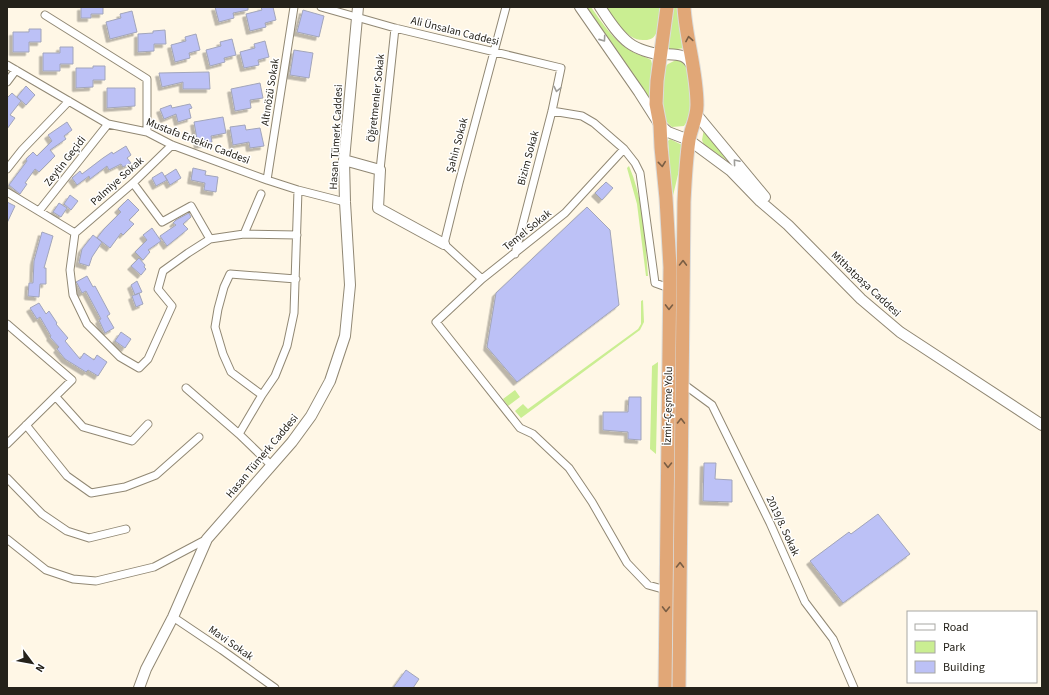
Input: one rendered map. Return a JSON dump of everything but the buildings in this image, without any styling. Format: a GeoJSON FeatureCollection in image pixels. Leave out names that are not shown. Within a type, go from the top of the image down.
{"type":"FeatureCollection","features":[{"type":"Feature","properties":{"kind":"highway"},"geometry":{"type":"LineString","coordinates":[[660,54],[667,7]]}},
{"type":"Feature","properties":{"kind":"highway"},"geometry":{"type":"LineString","coordinates":[[684,7],[695,72],[697,115]]}},
{"type":"Feature","properties":{"kind":"highway","name":"İzmir-Çeşme Yolu"},"geometry":{"type":"LineString","coordinates":[[660,54],[656,104],[660,125],[660,148],[666,198],[670,267],[666,688]]}},
{"type":"Feature","properties":{"kind":"highway","name":"İzmir-Çeşme Yolu"},"geometry":{"type":"LineString","coordinates":[[679,688],[684,202],[689,140],[697,115]]}},
{"type":"Feature","properties":{"kind":"street","name":"Altınözü Sokak"},"geometry":{"type":"LineString","coordinates":[[267,180],[294,7]]}},
{"type":"Feature","properties":{"kind":"street","name":"Ali Ünsalan Caddesi"},"geometry":{"type":"LineString","coordinates":[[321,7],[357,12],[395,28],[561,68]]}},
{"type":"Feature","properties":{"kind":"street","name":"Şahin Sokak"},"geometry":{"type":"LineString","coordinates":[[444,244],[506,7]]}},
{"type":"Feature","properties":{"kind":"street"},"geometry":{"type":"LineString","coordinates":[[580,7],[660,125]]}},
{"type":"Feature","properties":{"kind":"street"},"geometry":{"type":"LineString","coordinates":[[600,7],[621,35],[630,43],[641,49],[660,54],[678,54],[690,61],[695,72]]}},
{"type":"Feature","properties":{"kind":"street","name":"Hasan Tümerk Caddesi"},"geometry":{"type":"LineString","coordinates":[[139,688],[146,669],[173,617],[207,539],[272,466],[292,442],[310,416],[330,381],[345,336],[350,285],[344,160],[357,12]]}},
{"type":"Feature","properties":{"kind":"street"},"geometry":{"type":"LineString","coordinates":[[45,15],[147,79],[147,132]]}},
{"type":"Feature","properties":{"kind":"street","name":"Öğretmenler Sokak"},"geometry":{"type":"LineString","coordinates":[[380,170],[395,28]]}},
{"type":"Feature","properties":{"kind":"street","name":"Mustafa Ertekin Caddesi"},"geometry":{"type":"LineString","coordinates":[[7,64],[108,124],[147,132],[172,145],[267,180],[298,190],[345,202]]}},
{"type":"Feature","properties":{"kind":"street","name":"Bizim Sokak"},"geometry":{"type":"LineString","coordinates":[[515,254],[552,110],[561,68]]}},
{"type":"Feature","properties":{"kind":"street"},"geometry":{"type":"LineString","coordinates":[[7,82],[16,70]]}},
{"type":"Feature","properties":{"kind":"street"},"geometry":{"type":"LineString","coordinates":[[7,169],[22,150],[69,101]]}},
{"type":"Feature","properties":{"kind":"street"},"geometry":{"type":"LineString","coordinates":[[552,110],[582,116],[590,120],[624,149],[635,163],[640,173],[655,283],[670,288]]}},
{"type":"Feature","properties":{"kind":"street"},"geometry":{"type":"LineString","coordinates":[[697,115],[788,224]]}},
{"type":"Feature","properties":{"kind":"street","name":"Zeytin Geçidi"},"geometry":{"type":"LineString","coordinates":[[39,211],[108,124]]}},
{"type":"Feature","properties":{"kind":"street","name":"Mithatpaşa Caddesi"},"geometry":{"type":"LineString","coordinates":[[660,125],[668,132],[689,140],[732,171],[760,201],[788,224],[861,299],[900,332],[1042,425]]}},
{"type":"Feature","properties":{"kind":"street","name":"Palmiye Sokak"},"geometry":{"type":"LineString","coordinates":[[75,233],[133,183],[172,145]]}},
{"type":"Feature","properties":{"kind":"street","name":"Temel Sokak"},"geometry":{"type":"LineString","coordinates":[[624,149],[565,213],[482,279],[436,322],[520,428],[533,434],[569,468],[592,502],[627,563],[648,585],[666,590]]}},
{"type":"Feature","properties":{"kind":"street"},"geometry":{"type":"LineString","coordinates":[[687,166],[691,158],[695,155],[702,152],[707,153]]}},
{"type":"Feature","properties":{"kind":"street"},"geometry":{"type":"LineString","coordinates":[[344,160],[380,170],[378,208],[444,244],[482,279]]}},
{"type":"Feature","properties":{"kind":"street"},"geometry":{"type":"LineString","coordinates":[[133,183],[162,222],[192,206],[210,239]]}},
{"type":"Feature","properties":{"kind":"street"},"geometry":{"type":"LineString","coordinates":[[239,434],[275,376],[287,346],[294,313],[298,190]]}},
{"type":"Feature","properties":{"kind":"street"},"geometry":{"type":"LineString","coordinates":[[7,192],[75,233],[70,270],[73,295],[87,324],[120,357],[139,368],[148,359],[172,306],[158,289],[163,272],[210,239],[244,234],[297,235]]}},
{"type":"Feature","properties":{"kind":"street"},"geometry":{"type":"LineString","coordinates":[[244,234],[261,194]]}},
{"type":"Feature","properties":{"kind":"street"},"geometry":{"type":"LineString","coordinates":[[262,395],[231,372],[223,354],[216,327],[218,309],[224,287],[230,274],[296,279]]}},
{"type":"Feature","properties":{"kind":"street"},"geometry":{"type":"LineString","coordinates":[[7,324],[72,380],[7,444]]}},
{"type":"Feature","properties":{"kind":"street","name":"2019/8. Sokak"},"geometry":{"type":"LineString","coordinates":[[682,383],[712,405],[770,523],[805,602],[833,639],[854,688]]}},
{"type":"Feature","properties":{"kind":"street"},"geometry":{"type":"LineString","coordinates":[[186,388],[239,434],[272,466]]}},
{"type":"Feature","properties":{"kind":"street"},"geometry":{"type":"LineString","coordinates":[[56,397],[83,427],[109,435],[132,441],[148,424]]}},
{"type":"Feature","properties":{"kind":"street"},"geometry":{"type":"LineString","coordinates":[[26,425],[67,476],[90,493],[125,487],[156,475],[199,437]]}},
{"type":"Feature","properties":{"kind":"street"},"geometry":{"type":"LineString","coordinates":[[7,478],[42,514],[66,531],[89,538],[126,529]]}},
{"type":"Feature","properties":{"kind":"street"},"geometry":{"type":"LineString","coordinates":[[9,543],[46,570],[73,579],[96,581],[154,566],[207,539]]}},
{"type":"Feature","properties":{"kind":"street","name":"Mavi Sokak"},"geometry":{"type":"LineString","coordinates":[[173,617],[275,688]]}},
{"type":"Feature","properties":{"kind":"green space"},"geometry":{"type":"Polygon","coordinates":[[[587,7],[591,7],[609,31],[625,47],[651,60],[652,64],[649,98],[587,7]]]}},
{"type":"Feature","properties":{"kind":"green space"},"geometry":{"type":"Polygon","coordinates":[[[605,7],[660,7],[657,32],[649,40],[639,40],[627,34],[605,7]]]}},
{"type":"Feature","properties":{"kind":"green space"},"geometry":{"type":"Polygon","coordinates":[[[673,7],[680,7],[685,48],[668,50],[673,7]]]}},
{"type":"Feature","properties":{"kind":"green space"},"geometry":{"type":"Polygon","coordinates":[[[676,60],[681,61],[689,70],[692,111],[684,126],[672,127],[665,120],[661,110],[664,68],[676,60]]]}},
{"type":"Feature","properties":{"kind":"green space"},"geometry":{"type":"Polygon","coordinates":[[[704,129],[731,163],[704,145],[702,140],[704,129]]]}},
{"type":"Feature","properties":{"kind":"green space"},"geometry":{"type":"Polygon","coordinates":[[[670,139],[682,145],[684,149],[672,200],[668,141],[670,139]]]}},
{"type":"Feature","properties":{"kind":"green space"},"geometry":{"type":"Polygon","coordinates":[[[629,166],[641,206],[648,276],[646,276],[637,204],[627,168],[629,166]]]}},
{"type":"Feature","properties":{"kind":"green space"},"geometry":{"type":"Polygon","coordinates":[[[643,300],[644,322],[640,330],[521,418],[515,411],[523,404],[528,409],[638,329],[641,324],[641,301],[643,300]]]}},
{"type":"Feature","properties":{"kind":"green space"},"geometry":{"type":"Polygon","coordinates":[[[658,362],[656,454],[650,449],[652,366],[658,362]]]}},
{"type":"Feature","properties":{"kind":"green space"},"geometry":{"type":"Polygon","coordinates":[[[515,390],[520,397],[508,406],[503,399],[515,390]]]}}]}
